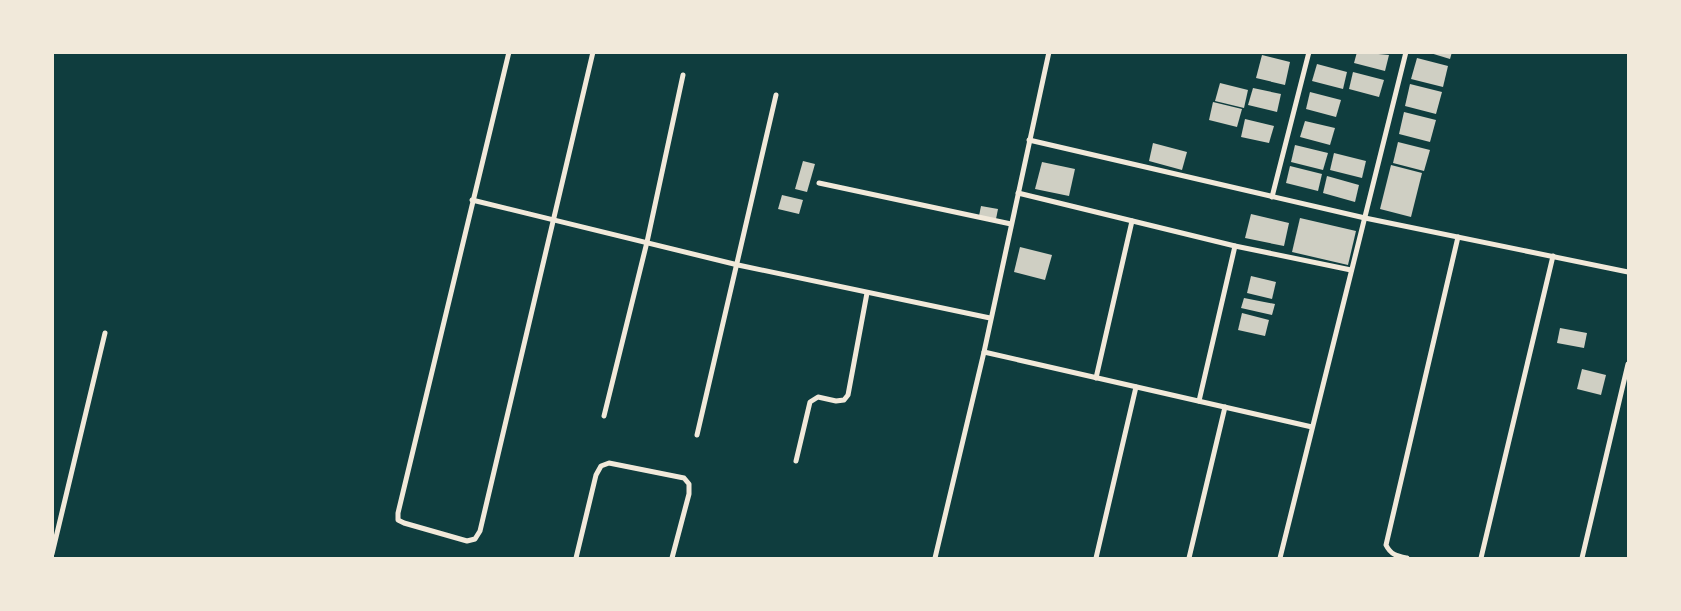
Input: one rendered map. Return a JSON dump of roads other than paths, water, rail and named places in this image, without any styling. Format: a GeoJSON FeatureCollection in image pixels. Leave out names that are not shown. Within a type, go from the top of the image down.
{"type":"FeatureCollection","features":[{"type":"Feature","properties":{"kind":"street"},"geometry":{"type":"LineString","coordinates":[[509,52],[398,513],[398,520],[404,523],[467,541],[475,539],[480,531],[593,52]]}},
{"type":"Feature","properties":{"kind":"street"},"geometry":{"type":"LineString","coordinates":[[935,558],[984,352],[1049,52]]}},
{"type":"Feature","properties":{"kind":"street"},"geometry":{"type":"LineString","coordinates":[[1272,197],[1309,52]]}},
{"type":"Feature","properties":{"kind":"street"},"geometry":{"type":"LineString","coordinates":[[1280,558],[1406,52]]}},
{"type":"Feature","properties":{"kind":"street"},"geometry":{"type":"LineString","coordinates":[[604,416],[647,242],[683,75]]}},
{"type":"Feature","properties":{"kind":"street"},"geometry":{"type":"LineString","coordinates":[[697,435],[776,95]]}},
{"type":"Feature","properties":{"kind":"street"},"geometry":{"type":"LineString","coordinates":[[1029,139],[1365,218],[1629,272]]}},
{"type":"Feature","properties":{"kind":"street"},"geometry":{"type":"LineString","coordinates":[[819,183],[1011,224]]}},
{"type":"Feature","properties":{"kind":"street"},"geometry":{"type":"LineString","coordinates":[[1018,193],[1235,246],[1351,270]]}},
{"type":"Feature","properties":{"kind":"street"},"geometry":{"type":"LineString","coordinates":[[472,200],[738,265],[990,318]]}},
{"type":"Feature","properties":{"kind":"street"},"geometry":{"type":"LineString","coordinates":[[1096,378],[1132,221]]}},
{"type":"Feature","properties":{"kind":"street"},"geometry":{"type":"LineString","coordinates":[[1407,558],[1389,552],[1386,545],[1458,237]]}},
{"type":"Feature","properties":{"kind":"street"},"geometry":{"type":"LineString","coordinates":[[1199,401],[1235,246]]}},
{"type":"Feature","properties":{"kind":"street"},"geometry":{"type":"LineString","coordinates":[[1481,558],[1553,256]]}},
{"type":"Feature","properties":{"kind":"street"},"geometry":{"type":"LineString","coordinates":[[796,461],[810,402],[818,397],[844,400],[848,395],[867,293]]}},
{"type":"Feature","properties":{"kind":"street"},"geometry":{"type":"LineString","coordinates":[[52,554],[105,333]]}},
{"type":"Feature","properties":{"kind":"street"},"geometry":{"type":"LineString","coordinates":[[984,352],[1312,427]]}},
{"type":"Feature","properties":{"kind":"street"},"geometry":{"type":"LineString","coordinates":[[1582,558],[1629,364]]}},
{"type":"Feature","properties":{"kind":"street"},"geometry":{"type":"LineString","coordinates":[[1096,558],[1136,387]]}},
{"type":"Feature","properties":{"kind":"street"},"geometry":{"type":"LineString","coordinates":[[1189,558],[1225,407]]}},
{"type":"Feature","properties":{"kind":"street"},"geometry":{"type":"LineString","coordinates":[[576,558],[596,475],[601,466],[609,463],[684,478],[689,484],[689,494],[671,558]]}}]}
